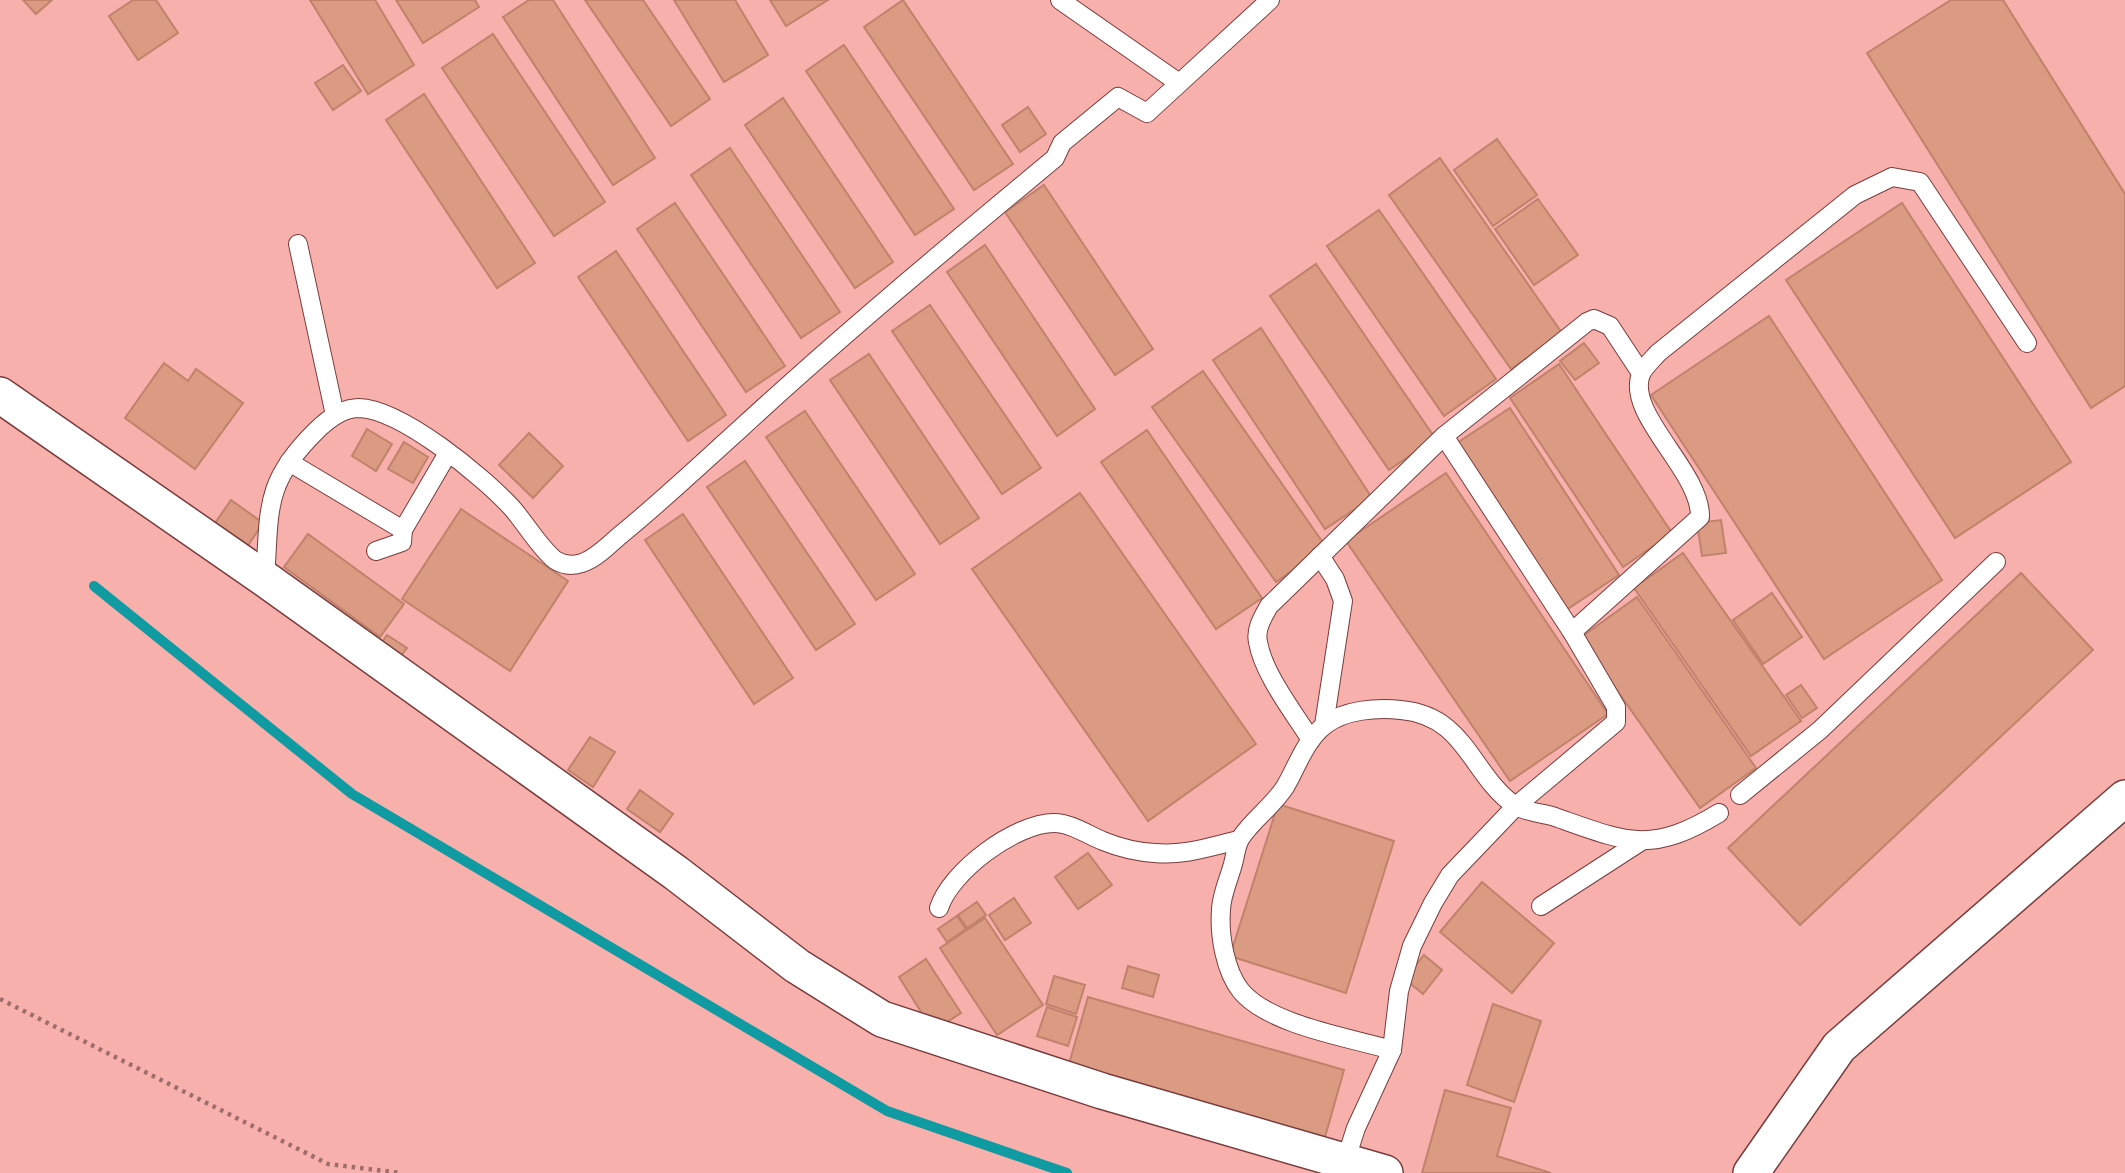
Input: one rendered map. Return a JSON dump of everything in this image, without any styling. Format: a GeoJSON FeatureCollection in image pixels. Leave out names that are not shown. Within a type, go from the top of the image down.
{"type":"FeatureCollection","features":[{"type":"Feature","properties":{"kind":"street"},"geometry":{"type":"LineString","coordinates":[[0,395],[265,579],[344,639],[676,873],[797,966],[882,1019],[1102,1091],[1385,1173]]}},
{"type":"Feature","properties":{"kind":"street"},"geometry":{"type":"LineString","coordinates":[[1751,1173],[1839,1047],[2125,798]]}},
{"type":"Feature","properties":{"kind":"lane"},"geometry":{"type":"LineString","coordinates":[[1060,0],[1179,83]]}},
{"type":"Feature","properties":{"kind":"lane"},"geometry":{"type":"LineString","coordinates":[[265,579],[270,499],[289,462],[296,451],[335,415],[361,408],[379,413],[470,467],[510,506],[555,559],[568,565],[584,563],[637,522],[860,319],[1055,158],[1062,143],[1118,97],[1147,113],[1270,0]]}},
{"type":"Feature","properties":{"kind":"lane"},"geometry":{"type":"LineString","coordinates":[[1641,373],[1658,353],[1845,203],[1892,177],[1920,182],[2027,342]]}},
{"type":"Feature","properties":{"kind":"lane"},"geometry":{"type":"LineString","coordinates":[[298,244],[335,415]]}},
{"type":"Feature","properties":{"kind":"lane"},"geometry":{"type":"LineString","coordinates":[[1311,740],[1281,692],[1257,641],[1258,627],[1269,606],[1444,436],[1594,319],[1610,326],[1641,373],[1640,392],[1645,411],[1694,488],[1700,504],[1700,517],[1572,632]]}},
{"type":"Feature","properties":{"kind":"lane"},"geometry":{"type":"LineString","coordinates":[[1345,1162],[1356,1128],[1392,1050],[1399,991],[1412,946],[1450,875],[1516,806],[1616,722],[1616,707],[1572,632],[1444,436]]}},
{"type":"Feature","properties":{"kind":"lane"},"geometry":{"type":"LineString","coordinates":[[376,551],[407,540],[448,453]]}},
{"type":"Feature","properties":{"kind":"lane"},"geometry":{"type":"LineString","coordinates":[[289,462],[407,540]]}},
{"type":"Feature","properties":{"kind":"lane"},"geometry":{"type":"LineString","coordinates":[[1320,556],[1335,579],[1343,601],[1324,725]]}},
{"type":"Feature","properties":{"kind":"lane"},"geometry":{"type":"LineString","coordinates":[[1740,795],[1820,730],[1996,562]]}},
{"type":"Feature","properties":{"kind":"lane"},"geometry":{"type":"LineString","coordinates":[[1392,1050],[1281,1019],[1242,992],[1226,961],[1221,910],[1240,840],[1284,788],[1311,740],[1324,725],[1341,716],[1364,711],[1403,710],[1424,715],[1446,725],[1463,742],[1489,778],[1516,806],[1622,839],[1640,842]]}},
{"type":"Feature","properties":{"kind":"lane"},"geometry":{"type":"LineString","coordinates":[[1541,906],[1640,842],[1688,832],[1719,813]]}},
{"type":"Feature","properties":{"kind":"lane"},"geometry":{"type":"LineString","coordinates":[[939,908],[944,892],[957,877],[998,843],[1031,827],[1055,822],[1131,850],[1158,854],[1188,852],[1240,840]]}},
{"type":"Feature","properties":{"kind":"path"},"geometry":{"type":"LineString","coordinates":[[0,999],[328,1164],[401,1173]]}},
{"type":"Feature","properties":{"kind":"building"},"geometry":{"type":"Polygon","coordinates":[[[23,0],[52,0],[36,14],[23,0]]]}},
{"type":"Feature","properties":{"kind":"building"},"geometry":{"type":"Polygon","coordinates":[[[133,0],[156,0],[178,33],[138,60],[109,16],[133,0]]]}},
{"type":"Feature","properties":{"kind":"building"},"geometry":{"type":"Polygon","coordinates":[[[310,0],[375,0],[414,65],[368,94],[310,0]]]}},
{"type":"Feature","properties":{"kind":"building"},"geometry":{"type":"Polygon","coordinates":[[[396,0],[475,0],[479,7],[423,43],[396,0]]]}},
{"type":"Feature","properties":{"kind":"building"},"geometry":{"type":"Polygon","coordinates":[[[529,0],[553,0],[655,158],[613,185],[503,17],[529,0]]]}},
{"type":"Feature","properties":{"kind":"building"},"geometry":{"type":"Polygon","coordinates":[[[585,0],[643,0],[710,99],[671,126],[585,0]]]}},
{"type":"Feature","properties":{"kind":"building"},"geometry":{"type":"Polygon","coordinates":[[[674,0],[735,0],[768,55],[724,82],[674,0]]]}},
{"type":"Feature","properties":{"kind":"building"},"geometry":{"type":"Polygon","coordinates":[[[770,0],[828,0],[786,26],[770,0]]]}},
{"type":"Feature","properties":{"kind":"building"},"geometry":{"type":"Polygon","coordinates":[[[903,0],[1013,164],[974,190],[864,27],[903,0]]]}},
{"type":"Feature","properties":{"kind":"building"},"geometry":{"type":"Polygon","coordinates":[[[1951,0],[2003,0],[2125,194],[2125,386],[2091,408],[1867,53],[1951,0]]]}},
{"type":"Feature","properties":{"kind":"building"},"geometry":{"type":"Polygon","coordinates":[[[493,34],[605,202],[554,236],[442,68],[493,34]]]}},
{"type":"Feature","properties":{"kind":"building"},"geometry":{"type":"Polygon","coordinates":[[[844,45],[954,209],[915,235],[806,71],[844,45]]]}},
{"type":"Feature","properties":{"kind":"building"},"geometry":{"type":"Polygon","coordinates":[[[343,65],[361,91],[333,110],[315,83],[343,65]]]}},
{"type":"Feature","properties":{"kind":"building"},"geometry":{"type":"Polygon","coordinates":[[[424,94],[535,263],[497,288],[386,120],[424,94]]]}},
{"type":"Feature","properties":{"kind":"building"},"geometry":{"type":"Polygon","coordinates":[[[783,98],[893,262],[855,288],[745,125],[783,98]]]}},
{"type":"Feature","properties":{"kind":"building"},"geometry":{"type":"Polygon","coordinates":[[[1028,107],[1046,134],[1020,152],[1002,125],[1028,107]]]}},
{"type":"Feature","properties":{"kind":"building"},"geometry":{"type":"Polygon","coordinates":[[[1497,139],[1537,195],[1493,226],[1454,170],[1497,139]]]}},
{"type":"Feature","properties":{"kind":"building"},"geometry":{"type":"Polygon","coordinates":[[[730,148],[840,312],[801,338],[691,175],[730,148]]]}},
{"type":"Feature","properties":{"kind":"building"},"geometry":{"type":"Polygon","coordinates":[[[1440,158],[1562,333],[1511,369],[1389,195],[1440,158]]]}},
{"type":"Feature","properties":{"kind":"building"},"geometry":{"type":"Polygon","coordinates":[[[1044,185],[1153,349],[1115,375],[1005,212],[1044,185]]]}},
{"type":"Feature","properties":{"kind":"building"},"geometry":{"type":"Polygon","coordinates":[[[1538,199],[1578,255],[1534,285],[1495,229],[1538,199]]]}},
{"type":"Feature","properties":{"kind":"building"},"geometry":{"type":"Polygon","coordinates":[[[675,203],[785,366],[746,392],[637,229],[675,203]]]}},
{"type":"Feature","properties":{"kind":"building"},"geometry":{"type":"Polygon","coordinates":[[[1902,203],[2071,462],[1955,538],[1786,280],[1902,203]]]}},
{"type":"Feature","properties":{"kind":"building"},"geometry":{"type":"Polygon","coordinates":[[[1379,210],[1496,379],[1444,416],[1327,246],[1379,210]]]}},
{"type":"Feature","properties":{"kind":"building"},"geometry":{"type":"Polygon","coordinates":[[[985,245],[1095,409],[1057,436],[947,272],[985,245]]]}},
{"type":"Feature","properties":{"kind":"building"},"geometry":{"type":"Polygon","coordinates":[[[616,251],[726,415],[688,441],[578,277],[616,251]]]}},
{"type":"Feature","properties":{"kind":"building"},"geometry":{"type":"Polygon","coordinates":[[[1316,264],[1435,438],[1389,470],[1270,296],[1316,264]]]}},
{"type":"Feature","properties":{"kind":"building"},"geometry":{"type":"Polygon","coordinates":[[[930,305],[1041,468],[1002,494],[892,331],[930,305]]]}},
{"type":"Feature","properties":{"kind":"building"},"geometry":{"type":"Polygon","coordinates":[[[1769,316],[1942,580],[1824,659],[1651,395],[1769,316]]]}},
{"type":"Feature","properties":{"kind":"building"},"geometry":{"type":"Polygon","coordinates":[[[1261,328],[1372,498],[1325,529],[1213,360],[1261,328]]]}},
{"type":"Feature","properties":{"kind":"building"},"geometry":{"type":"Polygon","coordinates":[[[1584,343],[1599,363],[1575,380],[1560,361],[1584,343]]]}},
{"type":"Feature","properties":{"kind":"building"},"geometry":{"type":"Polygon","coordinates":[[[869,354],[979,518],[940,544],[830,380],[869,354]]]}},
{"type":"Feature","properties":{"kind":"building"},"geometry":{"type":"Polygon","coordinates":[[[164,363],[188,381],[196,369],[243,403],[195,469],[125,418],[164,363]]]}},
{"type":"Feature","properties":{"kind":"building"},"geometry":{"type":"Polygon","coordinates":[[[1559,364],[1672,533],[1623,567],[1510,398],[1559,364]]]}},
{"type":"Feature","properties":{"kind":"building"},"geometry":{"type":"Polygon","coordinates":[[[1203,371],[1326,547],[1276,582],[1152,407],[1203,371]]]}},
{"type":"Feature","properties":{"kind":"building"},"geometry":{"type":"Polygon","coordinates":[[[1510,408],[1619,575],[1566,610],[1457,443],[1510,408]]]}},
{"type":"Feature","properties":{"kind":"building"},"geometry":{"type":"Polygon","coordinates":[[[805,411],[915,574],[876,600],[766,437],[805,411]]]}},
{"type":"Feature","properties":{"kind":"building"},"geometry":{"type":"Polygon","coordinates":[[[367,429],[392,444],[376,471],[352,456],[367,429]]]}},
{"type":"Feature","properties":{"kind":"building"},"geometry":{"type":"Polygon","coordinates":[[[1147,430],[1262,598],[1216,629],[1101,462],[1147,430]]]}},
{"type":"Feature","properties":{"kind":"building"},"geometry":{"type":"Polygon","coordinates":[[[529,433],[563,466],[533,498],[499,465],[529,433]]]}},
{"type":"Feature","properties":{"kind":"building"},"geometry":{"type":"Polygon","coordinates":[[[404,442],[428,457],[413,483],[388,469],[404,442]]]}},
{"type":"Feature","properties":{"kind":"building"},"geometry":{"type":"Polygon","coordinates":[[[745,461],[855,624],[816,650],[707,487],[745,461]]]}},
{"type":"Feature","properties":{"kind":"building"},"geometry":{"type":"Polygon","coordinates":[[[1446,473],[1608,714],[1510,781],[1346,541],[1446,473]]]}},
{"type":"Feature","properties":{"kind":"building"},"geometry":{"type":"Polygon","coordinates":[[[1080,493],[1256,744],[1148,821],[972,569],[1080,493]]]}},
{"type":"Feature","properties":{"kind":"building"},"geometry":{"type":"Polygon","coordinates":[[[231,500],[263,523],[241,556],[208,533],[231,500]]]}},
{"type":"Feature","properties":{"kind":"building"},"geometry":{"type":"Polygon","coordinates":[[[461,509],[568,581],[510,671],[402,599],[461,509]]]}},
{"type":"Feature","properties":{"kind":"building"},"geometry":{"type":"Polygon","coordinates":[[[683,514],[793,678],[754,704],[645,540],[683,514]]]}},
{"type":"Feature","properties":{"kind":"building"},"geometry":{"type":"Polygon","coordinates":[[[1721,520],[1726,553],[1702,556],[1697,523],[1721,520]]]}},
{"type":"Feature","properties":{"kind":"building"},"geometry":{"type":"Polygon","coordinates":[[[308,534],[404,604],[380,637],[284,567],[308,534]]]}},
{"type":"Feature","properties":{"kind":"building"},"geometry":{"type":"Polygon","coordinates":[[[1683,553],[1801,721],[1751,756],[1634,588],[1683,553]]]}},
{"type":"Feature","properties":{"kind":"building"},"geometry":{"type":"Polygon","coordinates":[[[2021,573],[2093,650],[1800,925],[1728,848],[2021,573]]]}},
{"type":"Feature","properties":{"kind":"building"},"geometry":{"type":"Polygon","coordinates":[[[1772,593],[1802,637],[1763,664],[1733,620],[1772,593]]]}},
{"type":"Feature","properties":{"kind":"building"},"geometry":{"type":"Polygon","coordinates":[[[1637,597],[1756,768],[1700,808],[1580,638],[1637,597]]]}},
{"type":"Feature","properties":{"kind":"building"},"geometry":{"type":"Polygon","coordinates":[[[387,635],[407,648],[397,661],[378,648],[387,635]]]}},
{"type":"Feature","properties":{"kind":"building"},"geometry":{"type":"Polygon","coordinates":[[[1801,685],[1817,708],[1802,718],[1786,695],[1801,685]]]}},
{"type":"Feature","properties":{"kind":"building"},"geometry":{"type":"Polygon","coordinates":[[[590,737],[615,752],[593,787],[568,770],[590,737]]]}},
{"type":"Feature","properties":{"kind":"building"},"geometry":{"type":"Polygon","coordinates":[[[640,790],[673,814],[660,832],[627,809],[640,790]]]}},
{"type":"Feature","properties":{"kind":"building"},"geometry":{"type":"Polygon","coordinates":[[[1278,804],[1394,841],[1346,993],[1230,956],[1278,804]]]}},
{"type":"Feature","properties":{"kind":"building"},"geometry":{"type":"Polygon","coordinates":[[[1088,853],[1112,885],[1078,909],[1055,877],[1088,853]]]}},
{"type":"Feature","properties":{"kind":"building"},"geometry":{"type":"Polygon","coordinates":[[[1482,882],[1554,943],[1512,993],[1440,932],[1482,882]]]}},
{"type":"Feature","properties":{"kind":"building"},"geometry":{"type":"Polygon","coordinates":[[[1014,898],[1031,923],[1005,940],[989,915],[1014,898]]]}},
{"type":"Feature","properties":{"kind":"building"},"geometry":{"type":"Polygon","coordinates":[[[977,902],[986,915],[967,928],[958,915],[977,902]]]}},
{"type":"Feature","properties":{"kind":"building"},"geometry":{"type":"Polygon","coordinates":[[[957,916],[966,929],[947,942],[938,929],[957,916]]]}},
{"type":"Feature","properties":{"kind":"building"},"geometry":{"type":"Polygon","coordinates":[[[985,918],[1043,1005],[997,1035],[940,948],[985,918]]]}},
{"type":"Feature","properties":{"kind":"building"},"geometry":{"type":"Polygon","coordinates":[[[1424,955],[1442,970],[1423,994],[1405,979],[1424,955]]]}},
{"type":"Feature","properties":{"kind":"building"},"geometry":{"type":"Polygon","coordinates":[[[926,959],[961,1013],[933,1031],[899,977],[926,959]]]}},
{"type":"Feature","properties":{"kind":"building"},"geometry":{"type":"Polygon","coordinates":[[[1128,966],[1159,975],[1153,997],[1122,988],[1128,966]]]}},
{"type":"Feature","properties":{"kind":"building"},"geometry":{"type":"Polygon","coordinates":[[[1054,976],[1085,985],[1076,1014],[1046,1004],[1054,976]]]}},
{"type":"Feature","properties":{"kind":"building"},"geometry":{"type":"Polygon","coordinates":[[[1088,997],[1344,1070],[1325,1137],[1069,1064],[1088,997]]]}},
{"type":"Feature","properties":{"kind":"building"},"geometry":{"type":"Polygon","coordinates":[[[1493,1004],[1541,1021],[1514,1102],[1467,1085],[1493,1004]]]}},
{"type":"Feature","properties":{"kind":"building"},"geometry":{"type":"Polygon","coordinates":[[[1047,1007],[1077,1017],[1068,1046],[1037,1036],[1047,1007]]]}},
{"type":"Feature","properties":{"kind":"building"},"geometry":{"type":"Polygon","coordinates":[[[1445,1090],[1511,1108],[1497,1156],[1551,1173],[1422,1173],[1445,1090]]]}},
{"type":"Feature","properties":{"kind":"waterway"},"geometry":{"type":"LineString","coordinates":[[94,586],[352,794],[887,1111],[1067,1173]]}}]}
